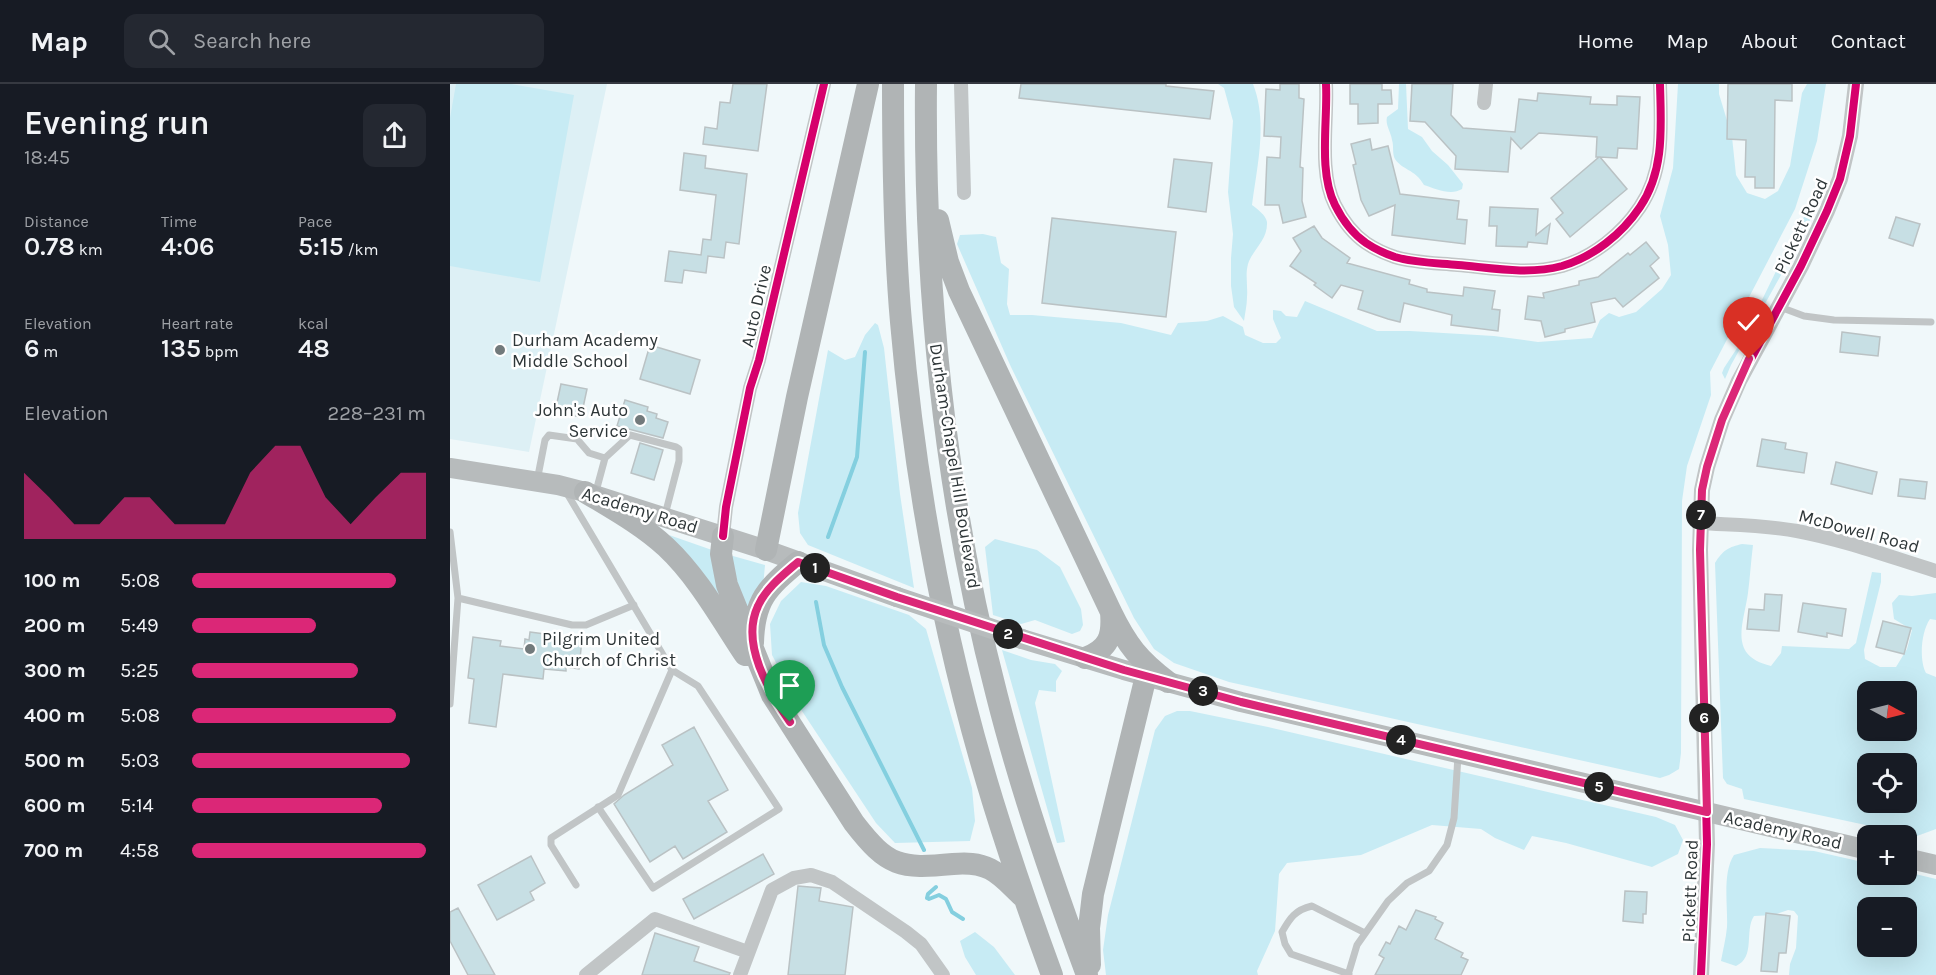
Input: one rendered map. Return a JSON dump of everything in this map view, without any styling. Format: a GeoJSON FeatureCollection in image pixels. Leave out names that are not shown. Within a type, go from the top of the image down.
{"type":"FeatureCollection","features":[{"type":"Feature","properties":{"kind":"main road"},"geometry":{"type":"LineString","coordinates":[[766,550],[797,397],[868,84]]}},
{"type":"Feature","properties":{"kind":"main road","name":"Durham-Chapel Hill Boulevard"},"geometry":{"type":"LineString","coordinates":[[894,84],[893,176],[901,321],[921,483],[947,627],[969,715],[1024,899],[1052,975]]}},
{"type":"Feature","properties":{"kind":"main road","name":"Durham-Chapel Hill Boulevard"},"geometry":{"type":"LineString","coordinates":[[926,84],[932,304],[942,405],[960,527],[997,696],[1029,807],[1063,911],[1089,975]]}},
{"type":"Feature","properties":{"kind":"main road"},"geometry":{"type":"LineString","coordinates":[[926,138],[939,223],[946,256],[956,283],[1111,612],[1143,663],[1168,682]]}},
{"type":"Feature","properties":{"kind":"main road","name":"Academy Road"},"geometry":{"type":"LineString","coordinates":[[450,468],[537,481],[590,494],[766,550],[1022,639],[1168,682],[1857,847]]}},
{"type":"Feature","properties":{"kind":"main road"},"geometry":{"type":"LineString","coordinates":[[590,494],[645,530],[675,556],[703,591],[854,823],[881,854],[897,864],[912,866],[967,863],[980,865],[997,873],[1024,899]]}},
{"type":"Feature","properties":{"kind":"main road"},"geometry":{"type":"LineString","coordinates":[[723,536],[721,554],[727,585],[772,694]]}},
{"type":"Feature","properties":{"kind":"main road"},"geometry":{"type":"LineString","coordinates":[[753,650],[757,608],[769,589],[798,562]]}},
{"type":"Feature","properties":{"kind":"main road"},"geometry":{"type":"LineString","coordinates":[[1085,658],[1097,654],[1107,642],[1111,633],[1111,612]]}},
{"type":"Feature","properties":{"kind":"main road"},"geometry":{"type":"LineString","coordinates":[[1089,975],[1089,928],[1093,894],[1146,676]]}},
{"type":"Feature","properties":{"kind":"main road"},"geometry":{"type":"LineString","coordinates":[[1917,861],[1936,865]]}},
{"type":"Feature","properties":{"kind":"street","name":"Auto Drive"},"geometry":{"type":"LineString","coordinates":[[723,536],[726,507],[750,388],[759,360],[824,84]]}},
{"type":"Feature","properties":{"kind":"street"},"geometry":{"type":"LineString","coordinates":[[961,84],[964,193]]}},
{"type":"Feature","properties":{"kind":"street"},"geometry":{"type":"LineString","coordinates":[[1326,84],[1328,183],[1335,204],[1357,235],[1375,248],[1395,257],[1422,262],[1525,271],[1555,267],[1583,257],[1616,234],[1640,208],[1652,185],[1658,162],[1662,134],[1660,84]]}},
{"type":"Feature","properties":{"kind":"street"},"geometry":{"type":"LineString","coordinates":[[1484,104],[1486,84]]}},
{"type":"Feature","properties":{"kind":"street","name":"Pickett Road"},"geometry":{"type":"LineString","coordinates":[[1701,975],[1707,812],[1700,523],[1706,474],[1722,420],[1749,359],[1801,266],[1840,179],[1850,136],[1856,84]]}},
{"type":"Feature","properties":{"kind":"street","name":"McDowell Road"},"geometry":{"type":"LineString","coordinates":[[1700,523],[1773,527],[1798,531],[1832,538],[1936,571]]}},
{"type":"Feature","properties":{"kind":"street"},"geometry":{"type":"LineString","coordinates":[[740,975],[772,890],[794,878],[811,875],[832,882],[906,932],[921,944],[943,975]]}},
{"type":"Feature","properties":{"kind":"street"},"geometry":{"type":"LineString","coordinates":[[586,975],[655,919],[748,952]]}},
{"type":"Feature","properties":{"kind":"lane"},"geometry":{"type":"LineString","coordinates":[[1778,306],[1804,316],[1834,320],[1931,322]]}},
{"type":"Feature","properties":{"kind":"lane"},"geometry":{"type":"LineString","coordinates":[[537,481],[545,440],[549,435],[577,440],[589,453],[605,458]]}},
{"type":"Feature","properties":{"kind":"lane"},"geometry":{"type":"LineString","coordinates":[[590,494],[605,458],[630,435],[679,449],[680,460],[664,517]]}},
{"type":"Feature","properties":{"kind":"lane"},"geometry":{"type":"LineString","coordinates":[[562,486],[672,670],[698,686],[779,809],[653,888],[598,807]]}},
{"type":"Feature","properties":{"kind":"lane"},"geometry":{"type":"LineString","coordinates":[[450,532],[458,598],[450,704]]}},
{"type":"Feature","properties":{"kind":"lane"},"geometry":{"type":"LineString","coordinates":[[458,598],[572,625],[586,625],[634,605]]}},
{"type":"Feature","properties":{"kind":"lane"},"geometry":{"type":"LineString","coordinates":[[576,885],[551,845],[551,838],[618,795],[672,670]]}},
{"type":"Feature","properties":{"kind":"lane"},"geometry":{"type":"LineString","coordinates":[[1365,933],[1312,906],[1303,908],[1290,916],[1282,932],[1291,954],[1348,974],[1357,945],[1388,901],[1407,883],[1429,871],[1447,845],[1454,818],[1459,753]]}},
{"type":"Feature","properties":{"kind":"shaded area","name":"Durham Academy Middle School"},"geometry":{"type":"Polygon","coordinates":[[[450,84],[607,84],[529,452],[450,439],[450,84]]]}},
{"type":"Feature","properties":{"kind":"shaded area"},"geometry":{"type":"Polygon","coordinates":[[[456,84],[511,84],[574,95],[540,282],[450,266],[450,118],[456,84]]]}},
{"type":"Feature","properties":{"kind":"shaded area"},"geometry":{"type":"Polygon","coordinates":[[[1218,84],[1253,84],[1260,113],[1260,144],[1252,205],[1265,217],[1267,228],[1248,264],[1244,321],[1234,307],[1231,286],[1233,234],[1228,192],[1233,121],[1224,88],[1218,84]]]}},
{"type":"Feature","properties":{"kind":"shaded area"},"geometry":{"type":"Polygon","coordinates":[[[1399,84],[1406,84],[1408,129],[1422,137],[1432,151],[1448,165],[1463,184],[1462,189],[1448,192],[1424,185],[1417,176],[1395,159],[1387,117],[1398,109],[1399,84]]]}},
{"type":"Feature","properties":{"kind":"shaded area"},"geometry":{"type":"Polygon","coordinates":[[[1678,84],[1719,84],[1719,94],[1732,137],[1736,175],[1747,193],[1765,199],[1778,191],[1790,166],[1802,93],[1807,84],[1826,84],[1817,141],[1795,209],[1710,372],[1711,395],[1687,466],[1682,501],[1681,753],[1679,769],[1660,778],[1229,682],[1174,663],[1154,649],[1134,618],[1011,367],[957,244],[960,235],[983,234],[996,237],[1001,263],[1009,269],[1007,304],[1010,315],[1121,323],[1171,335],[1178,323],[1207,321],[1223,316],[1243,327],[1245,335],[1263,343],[1276,343],[1281,338],[1273,319],[1273,310],[1281,311],[1286,316],[1297,317],[1305,301],[1377,331],[1494,336],[1538,342],[1592,338],[1600,320],[1609,313],[1619,317],[1636,312],[1662,289],[1671,275],[1668,245],[1660,216],[1673,168],[1678,84]]]}},
{"type":"Feature","properties":{"kind":"shaded area"},"geometry":{"type":"Polygon","coordinates":[[[1809,210],[1814,210],[1806,230],[1725,379],[1722,373],[1724,368],[1743,339],[1799,224],[1809,210]]]}},
{"type":"Feature","properties":{"kind":"shaded area"},"geometry":{"type":"Polygon","coordinates":[[[875,323],[878,325],[884,348],[900,494],[914,588],[808,545],[800,533],[798,513],[828,350],[845,360],[855,357],[865,335],[875,323]]]}},
{"type":"Feature","properties":{"kind":"shaded area"},"geometry":{"type":"Polygon","coordinates":[[[669,535],[712,550],[732,610],[669,535]]]}},
{"type":"Feature","properties":{"kind":"shaded area"},"geometry":{"type":"Polygon","coordinates":[[[995,539],[1037,550],[1060,567],[1081,609],[1083,625],[1080,631],[1072,634],[1035,620],[1021,624],[993,615],[985,547],[995,539]]]}},
{"type":"Feature","properties":{"kind":"shaded area"},"geometry":{"type":"Polygon","coordinates":[[[1742,544],[1753,545],[1742,627],[1743,646],[1748,655],[1771,666],[1781,653],[1782,646],[1849,649],[1856,643],[1872,572],[1881,573],[1881,582],[1864,650],[1865,659],[1880,667],[1896,667],[1907,649],[1912,630],[1894,619],[1892,603],[1899,595],[1936,593],[1936,620],[1930,619],[1927,625],[1922,654],[1926,673],[1936,677],[1936,829],[1917,836],[1917,825],[1866,825],[1744,799],[1742,789],[1727,784],[1723,778],[1715,563],[1730,548],[1742,544]]]}},
{"type":"Feature","properties":{"kind":"shaded area"},"geometry":{"type":"Polygon","coordinates":[[[731,557],[765,565],[763,587],[748,623],[731,557]]]}},
{"type":"Feature","properties":{"kind":"shaded area"},"geometry":{"type":"Polygon","coordinates":[[[801,582],[826,586],[909,615],[926,629],[972,788],[975,821],[970,841],[895,843],[876,823],[798,705],[772,655],[770,624],[781,601],[801,582]]]}},
{"type":"Feature","properties":{"kind":"shaded area"},"geometry":{"type":"Polygon","coordinates":[[[1002,650],[1031,660],[1055,664],[1062,671],[1056,681],[1056,692],[1039,690],[1035,703],[1065,842],[1057,843],[1002,650]]]}},
{"type":"Feature","properties":{"kind":"shaded area"},"geometry":{"type":"Polygon","coordinates":[[[1177,711],[1190,711],[1268,727],[1656,817],[1675,825],[1683,840],[1678,854],[1652,867],[1532,836],[1524,850],[1495,838],[1481,829],[1432,825],[1361,855],[1287,863],[1279,874],[1275,931],[1257,971],[1258,975],[1106,975],[1103,950],[1108,915],[1155,730],[1165,716],[1177,711]]]}},
{"type":"Feature","properties":{"kind":"shaded area"},"geometry":{"type":"Polygon","coordinates":[[[1760,848],[1814,851],[1857,861],[1857,885],[1917,885],[1917,874],[1936,879],[1936,975],[1789,975],[1796,948],[1798,916],[1794,911],[1788,910],[1774,915],[1754,916],[1746,957],[1736,966],[1721,961],[1727,927],[1727,880],[1730,862],[1734,855],[1760,848]]]}},
{"type":"Feature","properties":{"kind":"shaded area"},"geometry":{"type":"Polygon","coordinates":[[[975,932],[994,947],[1015,975],[976,975],[965,957],[960,941],[975,932]]]}},
{"type":"Feature","properties":{"kind":"building"},"geometry":{"type":"Polygon","coordinates":[[[733,84],[767,84],[758,151],[703,144],[705,127],[717,129],[720,102],[730,103],[733,84]]]}},
{"type":"Feature","properties":{"kind":"building"},"geometry":{"type":"Polygon","coordinates":[[[1021,84],[1166,84],[1166,86],[1214,91],[1210,119],[1019,98],[1021,84]]]}},
{"type":"Feature","properties":{"kind":"building"},"geometry":{"type":"Polygon","coordinates":[[[1280,84],[1299,84],[1299,98],[1304,99],[1300,167],[1303,168],[1302,201],[1306,217],[1283,223],[1279,205],[1265,205],[1267,157],[1280,158],[1281,137],[1264,136],[1266,89],[1280,90],[1280,84]]]}},
{"type":"Feature","properties":{"kind":"building"},"geometry":{"type":"Polygon","coordinates":[[[1350,84],[1382,84],[1382,90],[1391,90],[1392,104],[1378,104],[1378,123],[1358,124],[1358,104],[1350,104],[1350,84]]]}},
{"type":"Feature","properties":{"kind":"building"},"geometry":{"type":"Polygon","coordinates":[[[1412,84],[1453,84],[1451,115],[1463,128],[1515,132],[1519,99],[1537,101],[1538,93],[1591,97],[1590,104],[1617,105],[1617,96],[1640,97],[1637,149],[1618,148],[1617,158],[1600,157],[1627,189],[1570,237],[1556,219],[1563,213],[1551,198],[1599,157],[1596,157],[1597,137],[1539,133],[1521,149],[1511,138],[1508,172],[1455,169],[1456,156],[1425,122],[1410,121],[1412,84]]]}},
{"type":"Feature","properties":{"kind":"building"},"geometry":{"type":"Polygon","coordinates":[[[1728,84],[1792,84],[1792,101],[1775,100],[1774,188],[1755,188],[1755,177],[1745,177],[1746,140],[1727,139],[1728,84]]]}},
{"type":"Feature","properties":{"kind":"building"},"geometry":{"type":"Polygon","coordinates":[[[1370,139],[1372,150],[1388,146],[1400,194],[1459,201],[1457,219],[1467,220],[1465,244],[1392,235],[1395,205],[1369,216],[1361,200],[1351,144],[1370,139]]]}},
{"type":"Feature","properties":{"kind":"building"},"geometry":{"type":"Polygon","coordinates":[[[684,153],[706,156],[705,168],[747,174],[739,244],[726,242],[724,258],[708,256],[706,273],[684,270],[682,283],[665,281],[669,251],[701,255],[703,239],[711,240],[716,195],[680,190],[684,153]]]}},
{"type":"Feature","properties":{"kind":"building"},"geometry":{"type":"Polygon","coordinates":[[[1174,159],[1212,163],[1206,212],[1168,207],[1174,159]]]}},
{"type":"Feature","properties":{"kind":"building"},"geometry":{"type":"Polygon","coordinates":[[[1490,207],[1538,209],[1536,235],[1550,224],[1547,244],[1528,242],[1527,247],[1496,246],[1497,226],[1489,226],[1490,207]]]}},
{"type":"Feature","properties":{"kind":"building"},"geometry":{"type":"Polygon","coordinates":[[[1896,217],[1920,224],[1913,246],[1889,238],[1896,217]]]}},
{"type":"Feature","properties":{"kind":"building"},"geometry":{"type":"Polygon","coordinates":[[[1052,218],[1176,232],[1166,317],[1042,303],[1052,218]]]}},
{"type":"Feature","properties":{"kind":"building"},"geometry":{"type":"Polygon","coordinates":[[[1314,226],[1322,238],[1350,258],[1347,263],[1410,280],[1409,284],[1427,289],[1427,292],[1463,296],[1464,287],[1495,291],[1492,309],[1500,310],[1498,331],[1451,325],[1452,315],[1404,303],[1400,322],[1388,319],[1358,309],[1363,291],[1341,285],[1332,298],[1314,285],[1316,283],[1290,266],[1301,251],[1293,238],[1314,226]]]}},
{"type":"Feature","properties":{"kind":"building"},"geometry":{"type":"Polygon","coordinates":[[[1646,242],[1659,258],[1650,266],[1659,278],[1623,307],[1615,298],[1591,303],[1595,322],[1565,329],[1565,332],[1545,337],[1541,321],[1525,319],[1528,296],[1544,298],[1543,293],[1579,285],[1579,281],[1598,277],[1646,242]]]}},
{"type":"Feature","properties":{"kind":"building"},"geometry":{"type":"Polygon","coordinates":[[[1842,332],[1880,337],[1878,356],[1840,352],[1842,332]]]}},
{"type":"Feature","properties":{"kind":"building"},"geometry":{"type":"Polygon","coordinates":[[[650,345],[700,360],[690,394],[640,379],[650,345]]]}},
{"type":"Feature","properties":{"kind":"building"},"geometry":{"type":"Polygon","coordinates":[[[561,384],[587,389],[581,417],[555,412],[561,384]]]}},
{"type":"Feature","properties":{"kind":"building","name":"John's Auto Service"},"geometry":{"type":"Polygon","coordinates":[[[625,400],[648,407],[647,411],[657,414],[656,418],[668,422],[663,438],[617,426],[625,400]]]}},
{"type":"Feature","properties":{"kind":"building"},"geometry":{"type":"Polygon","coordinates":[[[1762,439],[1786,443],[1785,449],[1807,453],[1804,473],[1757,466],[1762,439]]]}},
{"type":"Feature","properties":{"kind":"building"},"geometry":{"type":"Polygon","coordinates":[[[640,443],[663,450],[654,480],[631,473],[640,443]]]}},
{"type":"Feature","properties":{"kind":"building"},"geometry":{"type":"Polygon","coordinates":[[[1836,462],[1877,472],[1872,494],[1831,484],[1836,462]]]}},
{"type":"Feature","properties":{"kind":"building"},"geometry":{"type":"Polygon","coordinates":[[[1900,479],[1927,482],[1925,499],[1898,496],[1900,479]]]}},
{"type":"Feature","properties":{"kind":"building"},"geometry":{"type":"Polygon","coordinates":[[[1765,594],[1782,595],[1779,631],[1747,629],[1749,609],[1764,610],[1765,594]]]}},
{"type":"Feature","properties":{"kind":"building"},"geometry":{"type":"Polygon","coordinates":[[[1803,603],[1846,609],[1842,636],[1827,633],[1827,637],[1798,632],[1803,603]]]}},
{"type":"Feature","properties":{"kind":"building"},"geometry":{"type":"Polygon","coordinates":[[[1883,621],[1911,628],[1904,654],[1876,647],[1883,621]]]}},
{"type":"Feature","properties":{"kind":"building"},"geometry":{"type":"Polygon","coordinates":[[[530,632],[582,639],[579,669],[566,667],[566,671],[544,669],[543,679],[503,674],[496,727],[469,723],[474,679],[468,678],[473,637],[501,641],[500,646],[524,649],[525,639],[529,640],[530,632]]]}},
{"type":"Feature","properties":{"kind":"building"},"geometry":{"type":"Polygon","coordinates":[[[694,727],[728,790],[708,801],[727,832],[683,859],[675,846],[650,862],[614,804],[624,795],[673,765],[662,745],[694,727]]]}},
{"type":"Feature","properties":{"kind":"building"},"geometry":{"type":"Polygon","coordinates":[[[763,854],[774,874],[694,919],[683,899],[763,854]]]}},
{"type":"Feature","properties":{"kind":"building"},"geometry":{"type":"Polygon","coordinates":[[[531,856],[545,883],[530,892],[534,900],[497,920],[478,885],[531,856]]]}},
{"type":"Feature","properties":{"kind":"building"},"geometry":{"type":"Polygon","coordinates":[[[798,886],[821,888],[819,901],[853,907],[845,975],[788,975],[798,886]]]}},
{"type":"Feature","properties":{"kind":"building"},"geometry":{"type":"Polygon","coordinates":[[[1625,891],[1647,892],[1646,914],[1643,914],[1643,923],[1623,921],[1625,891]]]}},
{"type":"Feature","properties":{"kind":"building"},"geometry":{"type":"Polygon","coordinates":[[[458,908],[495,975],[468,975],[450,941],[450,912],[458,908]]]}},
{"type":"Feature","properties":{"kind":"building"},"geometry":{"type":"Polygon","coordinates":[[[1416,910],[1436,917],[1435,919],[1443,923],[1435,939],[1463,953],[1461,957],[1468,960],[1461,975],[1375,975],[1384,958],[1379,955],[1386,942],[1390,944],[1399,926],[1406,930],[1416,910]]]}},
{"type":"Feature","properties":{"kind":"building"},"geometry":{"type":"Polygon","coordinates":[[[1766,913],[1790,916],[1786,953],[1779,953],[1777,972],[1761,971],[1766,913]]]}},
{"type":"Feature","properties":{"kind":"building"},"geometry":{"type":"Polygon","coordinates":[[[655,933],[699,947],[694,961],[730,973],[729,975],[642,975],[655,933]]]}},
{"type":"Feature","properties":{"kind":"waterway"},"geometry":{"type":"LineString","coordinates":[[828,537],[857,457],[865,352]]}},
{"type":"Feature","properties":{"kind":"waterway"},"geometry":{"type":"LineString","coordinates":[[816,602],[824,645],[842,687],[924,850]]}},
{"type":"Feature","properties":{"kind":"waterway"},"geometry":{"type":"LineString","coordinates":[[936,887],[927,898],[939,895],[946,899],[952,912],[963,919]]}},
{"type":"Feature","properties":{"kind":"cycle path"},"geometry":{"type":"LineString","coordinates":[[723,536],[726,507],[750,388],[759,360],[824,84]]}},
{"type":"Feature","properties":{"kind":"cycle path"},"geometry":{"type":"LineString","coordinates":[[1326,84],[1325,162],[1330,192],[1344,221],[1357,235],[1377,249],[1403,259],[1523,270],[1549,269],[1585,257],[1616,235],[1633,217],[1648,193],[1658,163],[1661,132],[1660,84]]}},
{"type":"Feature","properties":{"kind":"cycle path"},"geometry":{"type":"LineString","coordinates":[[1701,975],[1707,844],[1700,550],[1702,490],[1722,420],[1739,381],[1801,266],[1840,179],[1850,136],[1856,84]]}},
{"type":"Feature","properties":{"kind":"place","name":"Durham Academy Middle School"},"geometry":{"type":"Point","coordinates":[500,350]}},
{"type":"Feature","properties":{"kind":"place","name":"John's Auto Service"},"geometry":{"type":"Point","coordinates":[640,420]}},
{"type":"Feature","properties":{"kind":"place","name":"Pilgrim United Church of Christ"},"geometry":{"type":"Point","coordinates":[530,649]}},
{"type":"Feature","properties":{"kind":"route"},"geometry":{"type":"LineString","coordinates":[[790,722],[772,694],[753,650],[753,638],[757,608],[764,596],[778,579],[798,562],[1022,639],[1124,670],[1241,702],[1707,812],[1700,550],[1702,490],[1722,420],[1749,359]]}}]}
